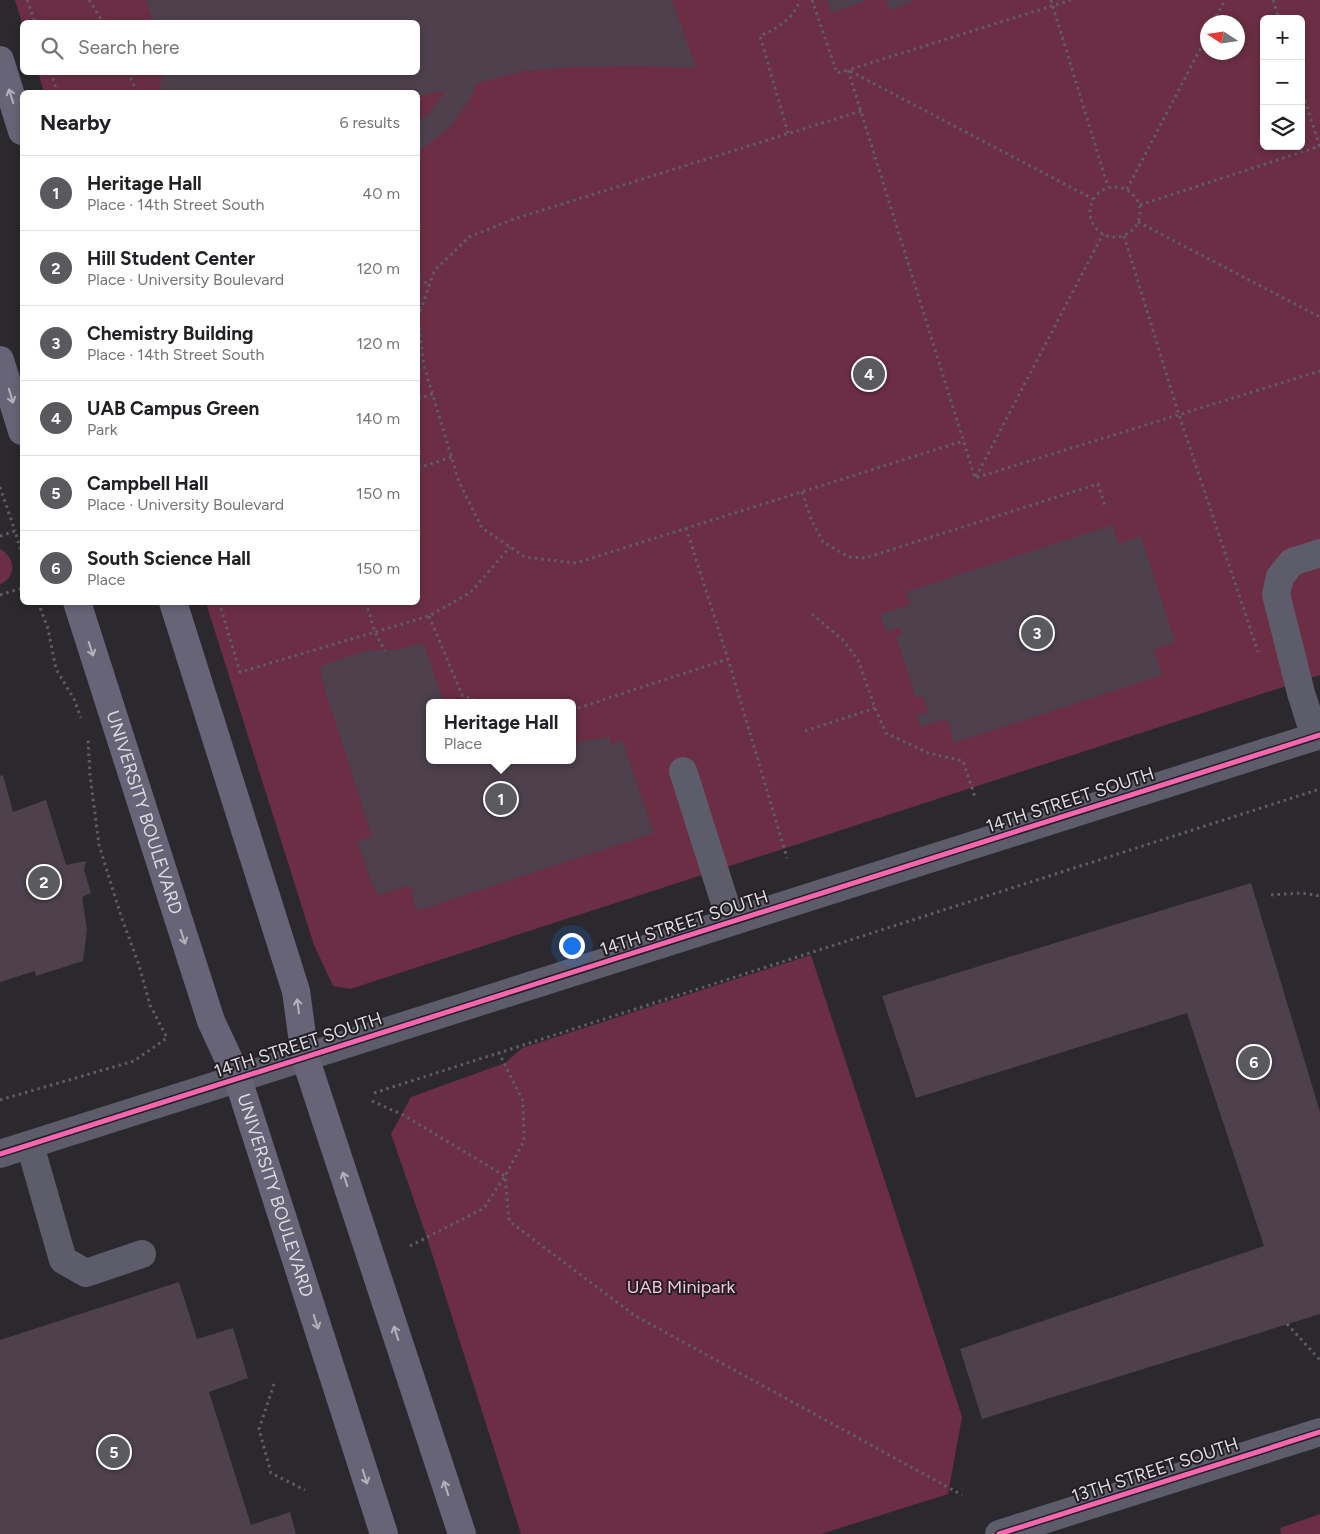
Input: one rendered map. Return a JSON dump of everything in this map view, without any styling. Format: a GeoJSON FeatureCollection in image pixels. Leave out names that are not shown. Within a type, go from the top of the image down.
{"type":"FeatureCollection","features":[{"type":"Feature","properties":{"kind":"main road"},"geometry":{"type":"LineString","coordinates":[[0,60],[20,125]]}},
{"type":"Feature","properties":{"kind":"main road"},"geometry":{"type":"LineString","coordinates":[[0,360],[20,425]]}},
{"type":"Feature","properties":{"kind":"main road","name":"UNIVERSITY BOULEVARD"},"geometry":{"type":"LineString","coordinates":[[78,605],[211,1021],[238,1079],[384,1534]]}},
{"type":"Feature","properties":{"kind":"main road"},"geometry":{"type":"LineString","coordinates":[[174,605],[296,991],[305,1057],[462,1534]]}},
{"type":"Feature","properties":{"kind":"street"},"geometry":{"type":"LineString","coordinates":[[1317,736],[1301,693],[1276,594],[1280,577],[1292,562],[1320,553]]}},
{"type":"Feature","properties":{"kind":"street","name":"14TH STREET SOUTH"},"geometry":{"type":"LineString","coordinates":[[0,1154],[1317,736]]}},
{"type":"Feature","properties":{"kind":"street"},"geometry":{"type":"LineString","coordinates":[[684,771],[730,922]]}},
{"type":"Feature","properties":{"kind":"street"},"geometry":{"type":"LineString","coordinates":[[30,1145],[63,1260],[86,1273],[142,1254]]}},
{"type":"Feature","properties":{"kind":"street","name":"13TH STREET SOUTH"},"geometry":{"type":"LineString","coordinates":[[999,1534],[1320,1432]]}},
{"type":"Feature","properties":{"kind":"path"},"geometry":{"type":"LineString","coordinates":[[27,0],[33,20]]}},
{"type":"Feature","properties":{"kind":"path"},"geometry":{"type":"LineString","coordinates":[[89,0],[102,20]]}},
{"type":"Feature","properties":{"kind":"path"},"geometry":{"type":"LineString","coordinates":[[788,133],[760,36],[786,22],[798,6],[800,0]]}},
{"type":"Feature","properties":{"kind":"path"},"geometry":{"type":"LineString","coordinates":[[812,0],[836,73],[1071,0]]}},
{"type":"Feature","properties":{"kind":"path"},"geometry":{"type":"LineString","coordinates":[[1050,0],[1108,187]]}},
{"type":"Feature","properties":{"kind":"path"},"geometry":{"type":"LineString","coordinates":[[1218,15],[1225,0]]}},
{"type":"Feature","properties":{"kind":"path"},"geometry":{"type":"LineString","coordinates":[[1273,0],[1278,15]]}},
{"type":"Feature","properties":{"kind":"path"},"geometry":{"type":"LineString","coordinates":[[1127,189],[1200,49]]}},
{"type":"Feature","properties":{"kind":"path"},"geometry":{"type":"LineString","coordinates":[[848,70],[975,478]]}},
{"type":"Feature","properties":{"kind":"path"},"geometry":{"type":"LineString","coordinates":[[848,70],[1093,199]]}},
{"type":"Feature","properties":{"kind":"path"},"geometry":{"type":"LineString","coordinates":[[52,75],[56,90]]}},
{"type":"Feature","properties":{"kind":"path"},"geometry":{"type":"LineString","coordinates":[[129,75],[136,90]]}},
{"type":"Feature","properties":{"kind":"path"},"geometry":{"type":"LineString","coordinates":[[1140,204],[1320,147],[1305,100]]}},
{"type":"Feature","properties":{"kind":"path"},"geometry":{"type":"LineString","coordinates":[[420,312],[434,271],[469,236],[514,219],[860,111]]}},
{"type":"Feature","properties":{"kind":"path"},"geometry":{"type":"LineString","coordinates":[[1116,186],[1127,189],[1136,197],[1140,204],[1141,212],[1138,222],[1131,232],[1124,236],[1117,237],[1103,234],[1095,228],[1091,220],[1089,212],[1093,199],[1100,190],[1108,187],[1116,186]]}},
{"type":"Feature","properties":{"kind":"path"},"geometry":{"type":"LineString","coordinates":[[1138,222],[1320,317]]}},
{"type":"Feature","properties":{"kind":"path"},"geometry":{"type":"LineString","coordinates":[[975,478],[1103,234]]}},
{"type":"Feature","properties":{"kind":"path"},"geometry":{"type":"LineString","coordinates":[[1124,236],[1179,415],[1259,655]]}},
{"type":"Feature","properties":{"kind":"path"},"geometry":{"type":"LineString","coordinates":[[420,281],[430,284]]}},
{"type":"Feature","properties":{"kind":"path"},"geometry":{"type":"LineString","coordinates":[[420,334],[424,366],[459,482],[482,528],[525,557],[576,563],[963,442]]}},
{"type":"Feature","properties":{"kind":"path"},"geometry":{"type":"LineString","coordinates":[[975,478],[1320,371]]}},
{"type":"Feature","properties":{"kind":"path"},"geometry":{"type":"LineString","coordinates":[[420,398],[433,394]]}},
{"type":"Feature","properties":{"kind":"path"},"geometry":{"type":"LineString","coordinates":[[420,467],[452,457]]}},
{"type":"Feature","properties":{"kind":"path"},"geometry":{"type":"LineString","coordinates":[[802,492],[811,519],[823,542],[849,557],[865,558],[1098,484],[1104,506]]}},
{"type":"Feature","properties":{"kind":"path"},"geometry":{"type":"LineString","coordinates":[[0,487],[20,548]]}},
{"type":"Feature","properties":{"kind":"path"},"geometry":{"type":"LineString","coordinates":[[686,528],[728,659],[787,858]]}},
{"type":"Feature","properties":{"kind":"path"},"geometry":{"type":"LineString","coordinates":[[0,536],[15,531]]}},
{"type":"Feature","properties":{"kind":"path"},"geometry":{"type":"LineString","coordinates":[[220,605],[240,672],[429,616],[471,592],[510,546]]}},
{"type":"Feature","properties":{"kind":"path"},"geometry":{"type":"LineString","coordinates":[[0,595],[20,589]]}},
{"type":"Feature","properties":{"kind":"path"},"geometry":{"type":"LineString","coordinates":[[39,605],[48,629],[56,669],[74,699],[82,722]]}},
{"type":"Feature","properties":{"kind":"path"},"geometry":{"type":"LineString","coordinates":[[367,605],[375,632],[385,651]]}},
{"type":"Feature","properties":{"kind":"path"},"geometry":{"type":"LineString","coordinates":[[812,614],[843,640],[858,660],[874,708],[886,733],[928,753],[963,760],[976,796]]}},
{"type":"Feature","properties":{"kind":"path"},"geometry":{"type":"LineString","coordinates":[[429,616],[462,695],[472,699]]}},
{"type":"Feature","properties":{"kind":"path"},"geometry":{"type":"LineString","coordinates":[[576,709],[728,659]]}},
{"type":"Feature","properties":{"kind":"path"},"geometry":{"type":"LineString","coordinates":[[805,731],[874,708]]}},
{"type":"Feature","properties":{"kind":"path"},"geometry":{"type":"LineString","coordinates":[[0,1100],[134,1061],[167,1038],[150,1005],[99,845],[90,775],[88,738],[85,730]]}},
{"type":"Feature","properties":{"kind":"path"},"geometry":{"type":"LineString","coordinates":[[374,1093],[1320,789]]}},
{"type":"Feature","properties":{"kind":"path"},"geometry":{"type":"LineString","coordinates":[[1271,895],[1302,893],[1320,896]]}},
{"type":"Feature","properties":{"kind":"path"},"geometry":{"type":"LineString","coordinates":[[410,1246],[484,1208],[505,1176],[524,1141],[523,1101],[498,1053]]}},
{"type":"Feature","properties":{"kind":"path"},"geometry":{"type":"LineString","coordinates":[[372,1101],[403,1115],[505,1176]]}},
{"type":"Feature","properties":{"kind":"path"},"geometry":{"type":"LineString","coordinates":[[505,1176],[509,1221],[634,1315],[962,1495]]}},
{"type":"Feature","properties":{"kind":"path"},"geometry":{"type":"LineString","coordinates":[[1287,1324],[1320,1360]]}},
{"type":"Feature","properties":{"kind":"path"},"geometry":{"type":"LineString","coordinates":[[274,1384],[259,1429],[271,1472],[305,1490]]}},
{"type":"Feature","properties":{"kind":"green space"},"geometry":{"type":"Polygon","coordinates":[[[15,0],[1320,0],[1320,675],[350,989],[333,986],[314,945],[207,605],[420,605],[420,90],[43,90],[39,75],[420,75],[420,20],[21,20],[15,0]]]}},
{"type":"Feature","properties":{"kind":"green space"},"geometry":{"type":"Polygon","coordinates":[[[0,549],[12,562],[12,572],[6,581],[0,584],[0,549]]]}},
{"type":"Feature","properties":{"kind":"green space","name":"UAB Minipark"},"geometry":{"type":"Polygon","coordinates":[[[811,955],[962,1417],[948,1494],[821,1534],[521,1534],[427,1238],[391,1134],[411,1097],[505,1063],[522,1048],[811,955]]]}},
{"type":"Feature","properties":{"kind":"green space"},"geometry":{"type":"Polygon","coordinates":[[[1320,1514],[1320,1534],[1281,1534],[1280,1528],[1320,1514]]]}},
{"type":"Feature","properties":{"kind":"building"},"geometry":{"type":"Polygon","coordinates":[[[146,0],[672,0],[696,68],[575,67],[523,71],[477,83],[471,97],[451,126],[420,150],[420,121],[447,90],[420,96],[420,90],[161,90],[160,85],[162,75],[420,75],[420,20],[152,20],[146,0]]]}},
{"type":"Feature","properties":{"kind":"building"},"geometry":{"type":"Polygon","coordinates":[[[827,0],[868,0],[831,13],[827,0]]]}},
{"type":"Feature","properties":{"kind":"building"},"geometry":{"type":"Polygon","coordinates":[[[885,0],[915,0],[891,10],[885,0]]]}},
{"type":"Feature","properties":{"kind":"building"},"geometry":{"type":"Polygon","coordinates":[[[1112,525],[1118,544],[1141,536],[1175,642],[1154,649],[1162,675],[954,743],[947,719],[920,727],[917,715],[928,712],[923,696],[916,698],[896,637],[902,635],[899,627],[886,632],[880,614],[910,605],[906,592],[1112,525]]]}},
{"type":"Feature","properties":{"kind":"building"},"geometry":{"type":"Polygon","coordinates":[[[423,643],[443,699],[426,699],[426,764],[576,764],[576,742],[610,737],[610,745],[622,740],[654,833],[416,911],[410,885],[378,895],[372,884],[357,841],[372,837],[322,680],[320,666],[365,651],[395,650],[423,643]]]}},
{"type":"Feature","properties":{"kind":"building"},"geometry":{"type":"Polygon","coordinates":[[[3,775],[13,812],[46,800],[66,865],[86,861],[84,870],[91,893],[82,897],[87,929],[83,961],[36,976],[35,971],[0,982],[0,776],[3,775]]]}},
{"type":"Feature","properties":{"kind":"building"},"geometry":{"type":"Polygon","coordinates":[[[1251,883],[1320,1112],[1320,1314],[982,1419],[960,1349],[1264,1246],[1187,1013],[916,1098],[882,996],[1251,883]]]}},
{"type":"Feature","properties":{"kind":"building"},"geometry":{"type":"Polygon","coordinates":[[[179,1282],[197,1339],[233,1328],[248,1378],[209,1392],[251,1525],[290,1512],[296,1534],[0,1534],[0,1340],[179,1282]]]}},
{"type":"Feature","properties":{"kind":"cycle path"},"geometry":{"type":"LineString","coordinates":[[0,1154],[1320,735]]}},
{"type":"Feature","properties":{"kind":"cycle path"},"geometry":{"type":"LineString","coordinates":[[999,1534],[1320,1432]]}},
{"type":"Feature","properties":{"kind":"place","name":"UAB Campus Green"},"geometry":{"type":"Point","coordinates":[869,374]}},
{"type":"Feature","properties":{"kind":"place","name":"Chemistry Building"},"geometry":{"type":"Point","coordinates":[1037,633]}},
{"type":"Feature","properties":{"kind":"place","name":"Heritage Hall"},"geometry":{"type":"Point","coordinates":[501,799]}},
{"type":"Feature","properties":{"kind":"place","name":"Hill Student Center"},"geometry":{"type":"Point","coordinates":[44,882]}},
{"type":"Feature","properties":{"kind":"place","name":"South Science Hall"},"geometry":{"type":"Point","coordinates":[1254,1062]}},
{"type":"Feature","properties":{"kind":"place","name":"Campbell Hall"},"geometry":{"type":"Point","coordinates":[114,1452]}}]}
